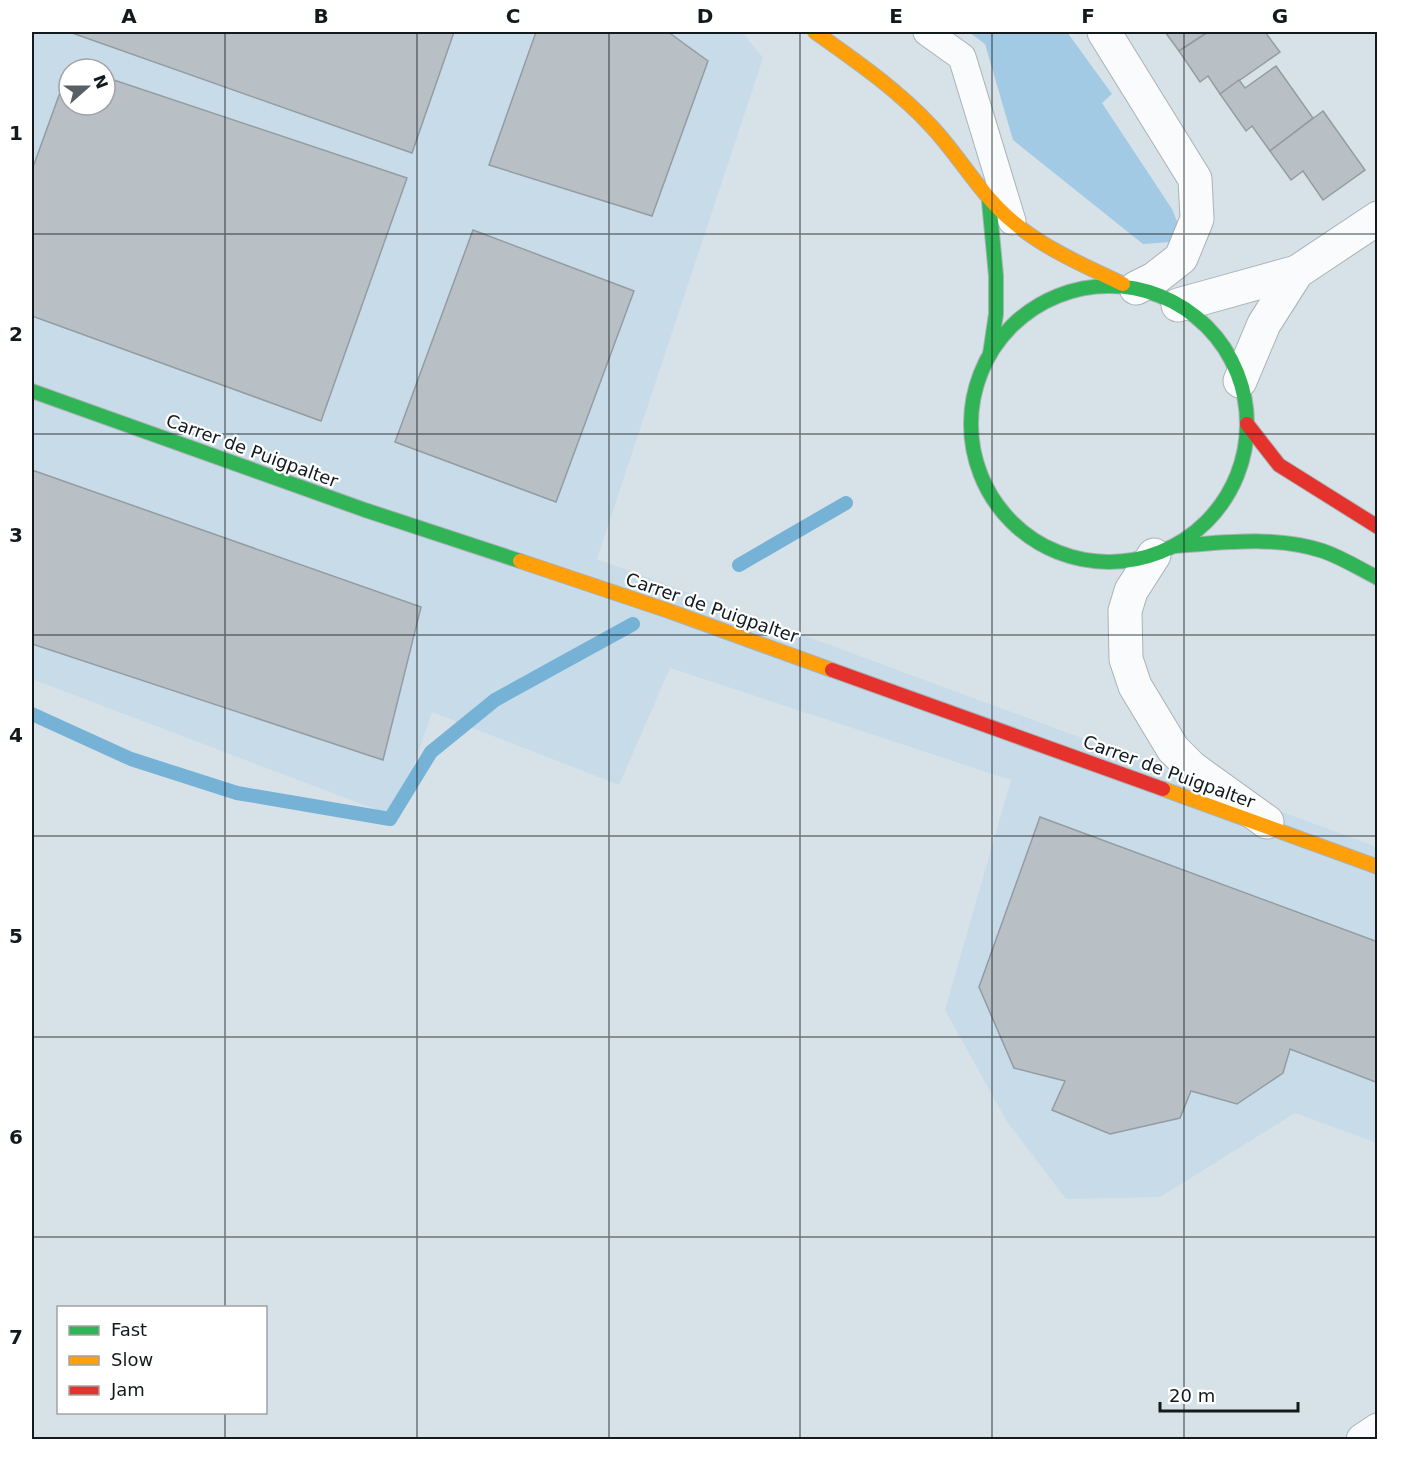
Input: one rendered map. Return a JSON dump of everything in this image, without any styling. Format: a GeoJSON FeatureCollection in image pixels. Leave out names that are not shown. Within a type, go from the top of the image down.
{"type":"FeatureCollection","features":[{"type":"Feature","properties":{"kind":"street"},"geometry":{"type":"LineString","coordinates":[[815,32],[888,85],[930,125],[956,155],[989,201],[1013,222],[1046,246],[1131,288],[1158,295],[1178,305],[1195,316],[1222,345],[1232,362],[1239,381],[1247,424],[1246,440],[1238,473],[1223,502],[1201,527],[1164,550],[1131,591],[1125,611],[1126,658],[1136,686],[1179,755],[1192,768],[1278,830]]}},
{"type":"Feature","properties":{"kind":"street"},"geometry":{"type":"LineString","coordinates":[[1104,32],[1195,179],[1197,219],[1181,258],[1154,279],[1131,288],[1093,287],[1059,295],[1019,318],[1003,334],[980,374],[971,417],[976,462],[984,483],[1009,520],[1045,547],[1066,555],[1110,562],[1132,560],[1164,550],[1270,542],[1321,550],[1376,579]]}},
{"type":"Feature","properties":{"kind":"street"},"geometry":{"type":"LineString","coordinates":[[989,201],[996,276],[996,314],[990,354]]}},
{"type":"Feature","properties":{"kind":"street"},"geometry":{"type":"LineString","coordinates":[[1178,305],[1297,272],[1377,218]]}},
{"type":"Feature","properties":{"kind":"street"},"geometry":{"type":"LineString","coordinates":[[1239,381],[1264,324],[1297,272]]}},
{"type":"Feature","properties":{"kind":"street","name":"Carrer de Puigpalter"},"geometry":{"type":"LineString","coordinates":[[32,391],[365,510],[669,611],[1377,867]]}},
{"type":"Feature","properties":{"kind":"street"},"geometry":{"type":"LineString","coordinates":[[1247,424],[1279,465],[1377,527]]}},
{"type":"Feature","properties":{"kind":"street"},"geometry":{"type":"LineString","coordinates":[[1363,1440],[1377,1430]]}},
{"type":"Feature","properties":{"kind":"lane"},"geometry":{"type":"LineString","coordinates":[[927,32],[962,57],[1013,222]]}},
{"type":"Feature","properties":{"kind":"shaded area"},"geometry":{"type":"Polygon","coordinates":[[[32,32],[742,32],[763,58],[597,559],[1377,847],[1377,1143],[1295,1113],[1160,1197],[1066,1199],[1006,1120],[945,1010],[1011,780],[670,668],[619,785],[432,712],[396,817],[32,679],[32,32]]]}},
{"type":"Feature","properties":{"kind":"shaded area"},"geometry":{"type":"Polygon","coordinates":[[[969,32],[1067,32],[1112,94],[1102,103],[1172,209],[1185,241],[1143,244],[1013,140],[985,44],[969,32]]]}},
{"type":"Feature","properties":{"kind":"building"},"geometry":{"type":"Polygon","coordinates":[[[72,32],[454,32],[412,153],[72,32]]]}},
{"type":"Feature","properties":{"kind":"building"},"geometry":{"type":"Polygon","coordinates":[[[536,32],[668,32],[708,61],[652,216],[489,165],[536,32]]]}},
{"type":"Feature","properties":{"kind":"building"},"geometry":{"type":"Polygon","coordinates":[[[1165,32],[1208,32],[1179,51],[1165,32]]]}},
{"type":"Feature","properties":{"kind":"building"},"geometry":{"type":"Polygon","coordinates":[[[1208,32],[1265,32],[1280,52],[1220,94],[1208,76],[1200,82],[1179,51],[1208,32]]]}},
{"type":"Feature","properties":{"kind":"building"},"geometry":{"type":"Polygon","coordinates":[[[1276,66],[1313,118],[1270,151],[1252,126],[1246,131],[1220,94],[1239,80],[1245,88],[1276,66]]]}},
{"type":"Feature","properties":{"kind":"building"},"geometry":{"type":"Polygon","coordinates":[[[117,81],[407,178],[321,421],[32,316],[32,170],[57,101],[57,117],[117,117],[117,81]]]}},
{"type":"Feature","properties":{"kind":"building"},"geometry":{"type":"Polygon","coordinates":[[[1323,111],[1365,170],[1323,200],[1303,171],[1291,180],[1270,151],[1323,111]]]}},
{"type":"Feature","properties":{"kind":"building"},"geometry":{"type":"Polygon","coordinates":[[[473,230],[634,291],[556,502],[395,442],[473,230]]]}},
{"type":"Feature","properties":{"kind":"building"},"geometry":{"type":"Polygon","coordinates":[[[32,470],[421,607],[383,760],[32,644],[32,470]]]}},
{"type":"Feature","properties":{"kind":"building"},"geometry":{"type":"Polygon","coordinates":[[[1040,817],[1378,942],[1378,1083],[1290,1049],[1283,1073],[1237,1104],[1191,1091],[1180,1118],[1110,1134],[1052,1110],[1065,1081],[1014,1068],[979,987],[1040,817]]]}},
{"type":"Feature","properties":{"kind":"waterway"},"geometry":{"type":"LineString","coordinates":[[739,565],[846,503]]}},
{"type":"Feature","properties":{"kind":"waterway"},"geometry":{"type":"LineString","coordinates":[[32,714],[131,759],[237,793],[390,819],[431,752],[495,700],[633,624]]}},
{"type":"Feature","properties":{"kind":"traffic: fast"},"geometry":{"type":"LineString","coordinates":[[989,201],[996,276],[996,314],[990,354]]}},
{"type":"Feature","properties":{"kind":"traffic: fast"},"geometry":{"type":"LineString","coordinates":[[1109,286],[1149,292],[1174,302],[1196,317],[1216,337],[1231,359],[1241,384],[1247,424],[1241,464],[1231,489],[1216,511],[1196,531],[1174,546],[1149,556],[1109,562],[1069,556],[1044,546],[1022,531],[1002,511],[987,489],[977,464],[971,424],[977,384],[987,359],[1002,337],[1022,317],[1044,302],[1069,292],[1109,286]]}},
{"type":"Feature","properties":{"kind":"traffic: fast"},"geometry":{"type":"LineString","coordinates":[[32,391],[365,510],[520,561]]}},
{"type":"Feature","properties":{"kind":"traffic: fast"},"geometry":{"type":"LineString","coordinates":[[1174,546],[1249,541],[1286,543],[1323,551],[1378,578]]}},
{"type":"Feature","properties":{"kind":"traffic: slow"},"geometry":{"type":"LineString","coordinates":[[815,32],[876,77],[919,113],[990,199],[1012,221],[1080,264],[1123,284]]}},
{"type":"Feature","properties":{"kind":"traffic: slow"},"geometry":{"type":"LineString","coordinates":[[520,561],[669,611],[832,670]]}},
{"type":"Feature","properties":{"kind":"traffic: slow"},"geometry":{"type":"LineString","coordinates":[[1163,789],[1378,867]]}},
{"type":"Feature","properties":{"kind":"traffic: jam"},"geometry":{"type":"LineString","coordinates":[[1247,424],[1279,465],[1378,527]]}},
{"type":"Feature","properties":{"kind":"traffic: jam"},"geometry":{"type":"LineString","coordinates":[[832,670],[1163,789]]}}]}
